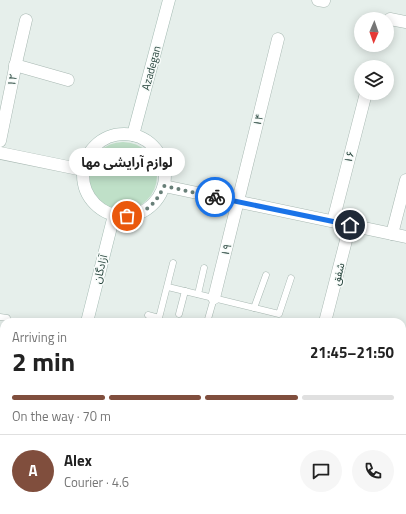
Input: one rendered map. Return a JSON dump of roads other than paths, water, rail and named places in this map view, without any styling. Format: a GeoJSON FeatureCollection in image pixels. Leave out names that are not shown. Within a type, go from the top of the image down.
{"type":"FeatureCollection","features":[{"type":"Feature","properties":{"kind":"street","name":"Azadegan"},"geometry":{"type":"LineString","coordinates":[[133,135],[169,0]]}},
{"type":"Feature","properties":{"kind":"street","name":"۱۲"},"geometry":{"type":"LineString","coordinates":[[0,142],[15,65],[26,20]]}},
{"type":"Feature","properties":{"kind":"street"},"geometry":{"type":"LineString","coordinates":[[394,20],[406,22]]}},
{"type":"Feature","properties":{"kind":"street","name":"۱۴"},"geometry":{"type":"LineString","coordinates":[[238,202],[278,39]]}},
{"type":"Feature","properties":{"kind":"street"},"geometry":{"type":"LineString","coordinates":[[15,65],[68,80]]}},
{"type":"Feature","properties":{"kind":"street","name":"۱۶"},"geometry":{"type":"LineString","coordinates":[[333,221],[364,100]]}},
{"type":"Feature","properties":{"kind":"street"},"geometry":{"type":"LineString","coordinates":[[133,135],[146,140],[159,155],[162,160],[165,173],[164,186],[158,198],[150,207],[139,214],[127,216],[114,215],[103,211],[93,203],[86,194],[83,182],[83,170],[86,159],[92,149],[100,142],[110,136],[133,135]]}},
{"type":"Feature","properties":{"kind":"street"},"geometry":{"type":"LineString","coordinates":[[0,153],[83,170]]}},
{"type":"Feature","properties":{"kind":"street"},"geometry":{"type":"LineString","coordinates":[[392,234],[406,180]]}},
{"type":"Feature","properties":{"kind":"street"},"geometry":{"type":"LineString","coordinates":[[164,186],[406,237]]}},
{"type":"Feature","properties":{"kind":"street","name":"۱۹"},"geometry":{"type":"LineString","coordinates":[[214,298],[238,202]]}},
{"type":"Feature","properties":{"kind":"street","name":"آزادگان"},"geometry":{"type":"LineString","coordinates":[[88,318],[114,215]]}},
{"type":"Feature","properties":{"kind":"street","name":"شفق"},"geometry":{"type":"LineString","coordinates":[[327,318],[350,225]]}},
{"type":"Feature","properties":{"kind":"lane"},"geometry":{"type":"LineString","coordinates":[[148,315],[160,318],[173,263]]}},
{"type":"Feature","properties":{"kind":"lane"},"geometry":{"type":"LineString","coordinates":[[198,294],[204,268]]}},
{"type":"Feature","properties":{"kind":"lane"},"geometry":{"type":"LineString","coordinates":[[254,308],[266,275]]}},
{"type":"Feature","properties":{"kind":"lane"},"geometry":{"type":"LineString","coordinates":[[168,287],[279,314],[291,278]]}},
{"type":"Feature","properties":{"kind":"lane"},"geometry":{"type":"LineString","coordinates":[[179,314],[185,291]]}},
{"type":"Feature","properties":{"kind":"lane"},"geometry":{"type":"LineString","coordinates":[[208,318],[214,298]]}},
{"type":"Feature","properties":{"kind":"lane"},"geometry":{"type":"LineString","coordinates":[[0,317],[7,318]]}},
{"type":"Feature","properties":{"kind":"place","name":"لوازم آرایشی مها"},"geometry":{"type":"Point","coordinates":[127,216]}}]}
